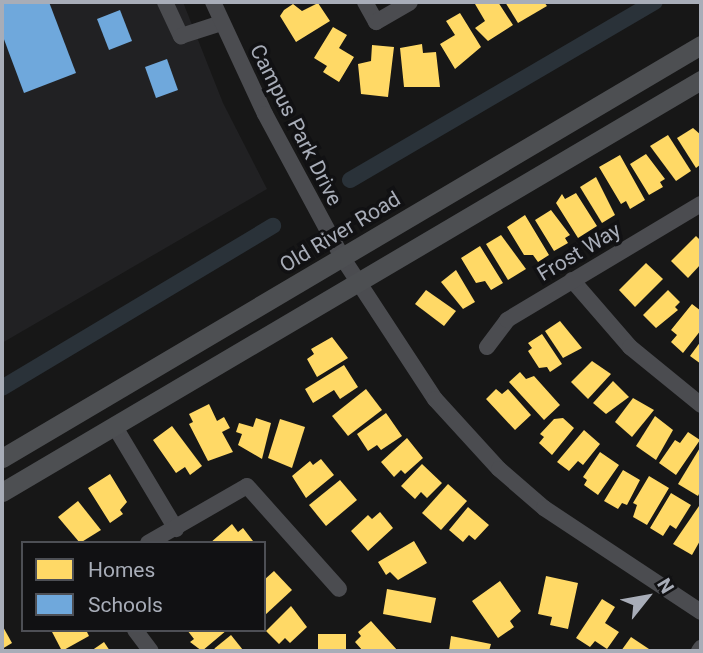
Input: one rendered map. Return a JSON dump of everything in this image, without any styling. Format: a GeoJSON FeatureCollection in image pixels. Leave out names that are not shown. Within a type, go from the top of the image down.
{"type":"FeatureCollection","features":[{"type":"Feature","properties":{"kind":"main road","name":"Old River Road"},"geometry":{"type":"LineString","coordinates":[[2,458],[701,45]]}},
{"type":"Feature","properties":{"kind":"main road"},"geometry":{"type":"LineString","coordinates":[[2,492],[701,80]]}},
{"type":"Feature","properties":{"kind":"main road"},"geometry":{"type":"LineString","coordinates":[[114,427],[124,400],[174,366],[180,354]]}},
{"type":"Feature","properties":{"kind":"street"},"geometry":{"type":"LineString","coordinates":[[165,2],[181,36],[221,23]]}},
{"type":"Feature","properties":{"kind":"street","name":"Campus Park Drive"},"geometry":{"type":"LineString","coordinates":[[213,2],[221,23],[342,257],[435,399],[499,469],[582,536],[701,612]]}},
{"type":"Feature","properties":{"kind":"street"},"geometry":{"type":"LineString","coordinates":[[365,2],[376,22],[410,2]]}},
{"type":"Feature","properties":{"kind":"street","name":"Frost Way"},"geometry":{"type":"LineString","coordinates":[[487,347],[507,320],[701,204]]}},
{"type":"Feature","properties":{"kind":"street"},"geometry":{"type":"LineString","coordinates":[[572,280],[630,347],[701,405]]}},
{"type":"Feature","properties":{"kind":"street"},"geometry":{"type":"LineString","coordinates":[[114,427],[176,529]]}},
{"type":"Feature","properties":{"kind":"street"},"geometry":{"type":"LineString","coordinates":[[152,541],[247,486],[261,496],[307,558],[339,589]]}},
{"type":"Feature","properties":{"kind":"street"},"geometry":{"type":"LineString","coordinates":[[136,632],[150,651]]}},
{"type":"Feature","properties":{"kind":"shaded area"},"geometry":{"type":"Polygon","coordinates":[[[2,2],[183,2],[223,103],[267,189],[2,343],[2,2]]]}},
{"type":"Feature","properties":{"kind":"building: Homes"},"geometry":{"type":"Polygon","coordinates":[[[498,2],[513,25],[488,41],[475,28],[485,21],[475,4],[498,2]]]}},
{"type":"Feature","properties":{"kind":"building: Homes"},"geometry":{"type":"Polygon","coordinates":[[[505,2],[544,2],[547,6],[518,23],[505,2]]]}},
{"type":"Feature","properties":{"kind":"building: Homes"},"geometry":{"type":"Polygon","coordinates":[[[318,3],[330,21],[296,42],[280,16],[293,4],[302,11],[318,3]]]}},
{"type":"Feature","properties":{"kind":"building: Homes"},"geometry":{"type":"Polygon","coordinates":[[[460,13],[481,47],[455,69],[440,44],[455,35],[446,21],[460,13]]]}},
{"type":"Feature","properties":{"kind":"building: Homes"},"geometry":{"type":"Polygon","coordinates":[[[333,27],[347,35],[339,48],[354,57],[339,82],[323,72],[327,66],[314,58],[333,27]]]}},
{"type":"Feature","properties":{"kind":"building: Homes"},"geometry":{"type":"Polygon","coordinates":[[[422,44],[423,53],[436,52],[440,87],[404,87],[400,48],[422,44]]]}},
{"type":"Feature","properties":{"kind":"building: Homes"},"geometry":{"type":"Polygon","coordinates":[[[372,45],[394,47],[388,97],[361,94],[358,64],[371,61],[372,45]]]}},
{"type":"Feature","properties":{"kind":"building: Homes"},"geometry":{"type":"Polygon","coordinates":[[[693,128],[701,135],[701,164],[696,168],[677,138],[693,128]]]}},
{"type":"Feature","properties":{"kind":"building: Homes"},"geometry":{"type":"Polygon","coordinates":[[[668,135],[691,171],[676,181],[650,146],[668,135]]]}},
{"type":"Feature","properties":{"kind":"building: Homes"},"geometry":{"type":"Polygon","coordinates":[[[646,154],[665,179],[660,182],[663,187],[649,195],[630,164],[646,154]]]}},
{"type":"Feature","properties":{"kind":"building: Homes"},"geometry":{"type":"Polygon","coordinates":[[[620,155],[645,200],[630,209],[626,201],[621,204],[599,167],[620,155]]]}},
{"type":"Feature","properties":{"kind":"building: Homes"},"geometry":{"type":"Polygon","coordinates":[[[596,177],[615,215],[602,223],[580,187],[596,177]]]}},
{"type":"Feature","properties":{"kind":"building: Homes"},"geometry":{"type":"Polygon","coordinates":[[[576,193],[597,226],[578,238],[556,203],[562,194],[565,199],[576,193]]]}},
{"type":"Feature","properties":{"kind":"building: Homes"},"geometry":{"type":"Polygon","coordinates":[[[551,210],[570,235],[565,238],[568,243],[554,251],[535,220],[551,210]]]}},
{"type":"Feature","properties":{"kind":"building: Homes"},"geometry":{"type":"Polygon","coordinates":[[[525,215],[549,255],[538,262],[533,255],[524,255],[507,227],[525,215]]]}},
{"type":"Feature","properties":{"kind":"building: Homes"},"geometry":{"type":"Polygon","coordinates":[[[501,235],[526,269],[508,280],[486,244],[501,235]]]}},
{"type":"Feature","properties":{"kind":"building: Homes"},"geometry":{"type":"Polygon","coordinates":[[[696,236],[701,241],[701,264],[688,278],[671,261],[696,236]]]}},
{"type":"Feature","properties":{"kind":"building: Homes"},"geometry":{"type":"Polygon","coordinates":[[[480,246],[503,283],[491,290],[485,281],[476,283],[461,258],[480,246]]]}},
{"type":"Feature","properties":{"kind":"building: Homes"},"geometry":{"type":"Polygon","coordinates":[[[646,263],[663,279],[635,307],[619,290],[646,263]]]}},
{"type":"Feature","properties":{"kind":"building: Homes"},"geometry":{"type":"Polygon","coordinates":[[[456,270],[475,302],[463,309],[441,282],[456,270]]]}},
{"type":"Feature","properties":{"kind":"building: Homes"},"geometry":{"type":"Polygon","coordinates":[[[426,290],[456,311],[444,326],[415,304],[426,290]]]}},
{"type":"Feature","properties":{"kind":"building: Homes"},"geometry":{"type":"Polygon","coordinates":[[[668,290],[680,302],[675,307],[678,310],[656,328],[643,315],[668,290]]]}},
{"type":"Feature","properties":{"kind":"building: Homes"},"geometry":{"type":"Polygon","coordinates":[[[692,304],[701,311],[701,330],[683,353],[671,342],[677,335],[671,330],[692,304]]]}},
{"type":"Feature","properties":{"kind":"building: Homes"},"geometry":{"type":"Polygon","coordinates":[[[560,321],[582,348],[563,358],[545,331],[560,321]]]}},
{"type":"Feature","properties":{"kind":"building: Homes"},"geometry":{"type":"Polygon","coordinates":[[[542,334],[562,364],[550,372],[547,367],[539,368],[528,351],[532,348],[528,343],[542,334]]]}},
{"type":"Feature","properties":{"kind":"building: Homes"},"geometry":{"type":"Polygon","coordinates":[[[332,337],[348,358],[317,377],[307,359],[314,354],[311,349],[332,337]]]}},
{"type":"Feature","properties":{"kind":"building: Homes"},"geometry":{"type":"Polygon","coordinates":[[[701,341],[701,364],[690,356],[701,341]]]}},
{"type":"Feature","properties":{"kind":"building: Homes"},"geometry":{"type":"Polygon","coordinates":[[[592,361],[611,374],[588,399],[571,382],[592,361]]]}},
{"type":"Feature","properties":{"kind":"building: Homes"},"geometry":{"type":"Polygon","coordinates":[[[344,365],[358,387],[340,399],[334,390],[313,403],[305,389],[344,365]]]}},
{"type":"Feature","properties":{"kind":"building: Homes"},"geometry":{"type":"Polygon","coordinates":[[[520,372],[526,379],[534,376],[560,405],[544,420],[509,382],[520,372]]]}},
{"type":"Feature","properties":{"kind":"building: Homes"},"geometry":{"type":"Polygon","coordinates":[[[613,381],[629,397],[606,414],[593,403],[613,381]]]}},
{"type":"Feature","properties":{"kind":"building: Homes"},"geometry":{"type":"Polygon","coordinates":[[[366,389],[382,410],[348,436],[332,416],[366,389]]]}},
{"type":"Feature","properties":{"kind":"building: Homes"},"geometry":{"type":"Polygon","coordinates":[[[496,389],[502,394],[508,389],[531,415],[515,430],[486,399],[496,389]]]}},
{"type":"Feature","properties":{"kind":"building: Homes"},"geometry":{"type":"Polygon","coordinates":[[[633,398],[654,410],[632,437],[615,422],[633,398]]]}},
{"type":"Feature","properties":{"kind":"building: Homes"},"geometry":{"type":"Polygon","coordinates":[[[209,404],[217,421],[224,417],[230,428],[222,432],[233,452],[208,461],[189,424],[193,422],[189,414],[209,404]]]}},
{"type":"Feature","properties":{"kind":"building: Homes"},"geometry":{"type":"Polygon","coordinates":[[[386,413],[402,436],[381,450],[377,445],[368,451],[357,434],[386,413]]]}},
{"type":"Feature","properties":{"kind":"building: Homes"},"geometry":{"type":"Polygon","coordinates":[[[655,416],[673,430],[656,460],[636,446],[655,416]]]}},
{"type":"Feature","properties":{"kind":"building: Homes"},"geometry":{"type":"Polygon","coordinates":[[[256,418],[271,423],[262,459],[238,445],[242,434],[236,432],[239,423],[253,427],[256,418]]]}},
{"type":"Feature","properties":{"kind":"building: Homes"},"geometry":{"type":"Polygon","coordinates":[[[563,418],[574,428],[552,455],[539,443],[544,437],[540,434],[554,419],[563,418]]]}},
{"type":"Feature","properties":{"kind":"building: Homes"},"geometry":{"type":"Polygon","coordinates":[[[280,419],[305,427],[292,468],[268,458],[280,419]]]}},
{"type":"Feature","properties":{"kind":"building: Homes"},"geometry":{"type":"Polygon","coordinates":[[[172,426],[202,466],[190,475],[185,467],[176,473],[153,440],[172,426]]]}},
{"type":"Feature","properties":{"kind":"building: Homes"},"geometry":{"type":"Polygon","coordinates":[[[584,430],[600,444],[583,465],[578,461],[569,471],[557,462],[584,430]]]}},
{"type":"Feature","properties":{"kind":"building: Homes"},"geometry":{"type":"Polygon","coordinates":[[[688,432],[700,440],[676,475],[659,463],[675,440],[680,443],[688,432]]]}},
{"type":"Feature","properties":{"kind":"building: Homes"},"geometry":{"type":"Polygon","coordinates":[[[407,438],[423,458],[405,474],[401,470],[394,477],[381,462],[407,438]]]}},
{"type":"Feature","properties":{"kind":"building: Homes"},"geometry":{"type":"Polygon","coordinates":[[[701,446],[701,490],[698,496],[678,484],[701,446]]]}},
{"type":"Feature","properties":{"kind":"building: Homes"},"geometry":{"type":"Polygon","coordinates":[[[600,452],[619,465],[598,495],[584,485],[587,480],[583,477],[600,452]]]}},
{"type":"Feature","properties":{"kind":"building: Homes"},"geometry":{"type":"Polygon","coordinates":[[[321,459],[334,475],[306,498],[292,476],[310,461],[313,465],[321,459]]]}},
{"type":"Feature","properties":{"kind":"building: Homes"},"geometry":{"type":"Polygon","coordinates":[[[422,464],[442,483],[427,498],[421,492],[415,499],[401,486],[422,464]]]}},
{"type":"Feature","properties":{"kind":"building: Homes"},"geometry":{"type":"Polygon","coordinates":[[[623,470],[640,480],[627,505],[622,503],[618,509],[604,501],[623,470]]]}},
{"type":"Feature","properties":{"kind":"building: Homes"},"geometry":{"type":"Polygon","coordinates":[[[110,474],[127,502],[120,510],[123,514],[110,523],[88,488],[110,474]]]}},
{"type":"Feature","properties":{"kind":"building: Homes"},"geometry":{"type":"Polygon","coordinates":[[[649,476],[669,488],[647,525],[633,517],[637,505],[633,503],[649,476]]]}},
{"type":"Feature","properties":{"kind":"building: Homes"},"geometry":{"type":"Polygon","coordinates":[[[340,480],[357,500],[326,526],[309,505],[340,480]]]}},
{"type":"Feature","properties":{"kind":"building: Homes"},"geometry":{"type":"Polygon","coordinates":[[[448,484],[467,501],[441,530],[422,513],[448,484]]]}},
{"type":"Feature","properties":{"kind":"building: Homes"},"geometry":{"type":"Polygon","coordinates":[[[671,493],[691,505],[676,529],[670,525],[663,536],[650,528],[671,493]]]}},
{"type":"Feature","properties":{"kind":"building: Homes"},"geometry":{"type":"Polygon","coordinates":[[[78,501],[101,530],[83,541],[78,541],[58,517],[78,501]]]}},
{"type":"Feature","properties":{"kind":"building: Homes"},"geometry":{"type":"Polygon","coordinates":[[[699,506],[701,539],[692,555],[673,544],[699,506]]]}},
{"type":"Feature","properties":{"kind":"building: Homes"},"geometry":{"type":"Polygon","coordinates":[[[468,507],[489,525],[475,540],[469,535],[463,542],[449,530],[468,507]]]}},
{"type":"Feature","properties":{"kind":"building: Homes"},"geometry":{"type":"Polygon","coordinates":[[[380,512],[393,528],[368,551],[351,531],[368,515],[372,519],[380,512]]]}},
{"type":"Feature","properties":{"kind":"building: Homes"},"geometry":{"type":"Polygon","coordinates":[[[232,524],[238,532],[243,528],[253,541],[212,541],[232,524]]]}},
{"type":"Feature","properties":{"kind":"building: Homes"},"geometry":{"type":"Polygon","coordinates":[[[414,541],[427,563],[398,580],[390,572],[386,575],[378,562],[414,541]]]}},
{"type":"Feature","properties":{"kind":"building: Homes"},"geometry":{"type":"Polygon","coordinates":[[[274,571],[292,590],[266,614],[266,578],[274,571]]]}},
{"type":"Feature","properties":{"kind":"building: Homes"},"geometry":{"type":"Polygon","coordinates":[[[546,576],[578,583],[568,629],[550,625],[552,617],[538,614],[546,576]]]}},
{"type":"Feature","properties":{"kind":"building: Homes"},"geometry":{"type":"Polygon","coordinates":[[[500,581],[521,611],[510,621],[514,627],[498,638],[472,601],[500,581]]]}},
{"type":"Feature","properties":{"kind":"building: Homes"},"geometry":{"type":"Polygon","coordinates":[[[387,589],[436,598],[431,623],[383,614],[387,589]]]}},
{"type":"Feature","properties":{"kind":"building: Homes"},"geometry":{"type":"Polygon","coordinates":[[[602,599],[615,607],[605,623],[619,632],[607,649],[595,641],[590,647],[576,638],[602,599]]]}},
{"type":"Feature","properties":{"kind":"building: Homes"},"geometry":{"type":"Polygon","coordinates":[[[291,606],[307,627],[290,643],[285,638],[279,644],[266,631],[291,606]]]}},
{"type":"Feature","properties":{"kind":"building: Homes"},"geometry":{"type":"Polygon","coordinates":[[[371,621],[398,651],[363,651],[355,642],[361,636],[358,632],[371,621]]]}},
{"type":"Feature","properties":{"kind":"building: Homes"},"geometry":{"type":"Polygon","coordinates":[[[2,625],[12,643],[2,649],[2,625]]]}},
{"type":"Feature","properties":{"kind":"building: Homes"},"geometry":{"type":"Polygon","coordinates":[[[52,632],[87,632],[89,636],[62,651],[52,632]]]}},
{"type":"Feature","properties":{"kind":"building: Homes"},"geometry":{"type":"Polygon","coordinates":[[[189,632],[225,632],[202,651],[190,642],[194,639],[189,632]]]}},
{"type":"Feature","properties":{"kind":"building: Homes"},"geometry":{"type":"Polygon","coordinates":[[[318,634],[346,634],[346,651],[318,651],[318,634]]]}},
{"type":"Feature","properties":{"kind":"building: Homes"},"geometry":{"type":"Polygon","coordinates":[[[231,635],[243,650],[213,651],[215,648],[231,635]]]}},
{"type":"Feature","properties":{"kind":"building: Homes"},"geometry":{"type":"Polygon","coordinates":[[[451,636],[491,644],[489,651],[449,651],[451,636]]]}},
{"type":"Feature","properties":{"kind":"building: Homes"},"geometry":{"type":"Polygon","coordinates":[[[631,637],[652,651],[621,651],[631,637]]]}},
{"type":"Feature","properties":{"kind":"building: Homes"},"geometry":{"type":"Polygon","coordinates":[[[104,642],[110,651],[91,651],[104,642]]]}},
{"type":"Feature","properties":{"kind":"building: Schools"},"geometry":{"type":"Polygon","coordinates":[[[2,2],[49,2],[76,73],[24,93],[2,34],[2,2]]]}},
{"type":"Feature","properties":{"kind":"building: Schools"},"geometry":{"type":"Polygon","coordinates":[[[120,10],[132,41],[109,50],[97,19],[120,10]]]}},
{"type":"Feature","properties":{"kind":"building: Schools"},"geometry":{"type":"Polygon","coordinates":[[[167,59],[178,90],[156,98],[145,67],[167,59]]]}},
{"type":"Feature","properties":{"kind":"waterway"},"geometry":{"type":"LineString","coordinates":[[350,180],[655,2]]}},
{"type":"Feature","properties":{"kind":"waterway"},"geometry":{"type":"LineString","coordinates":[[2,388],[273,226]]}}]}
